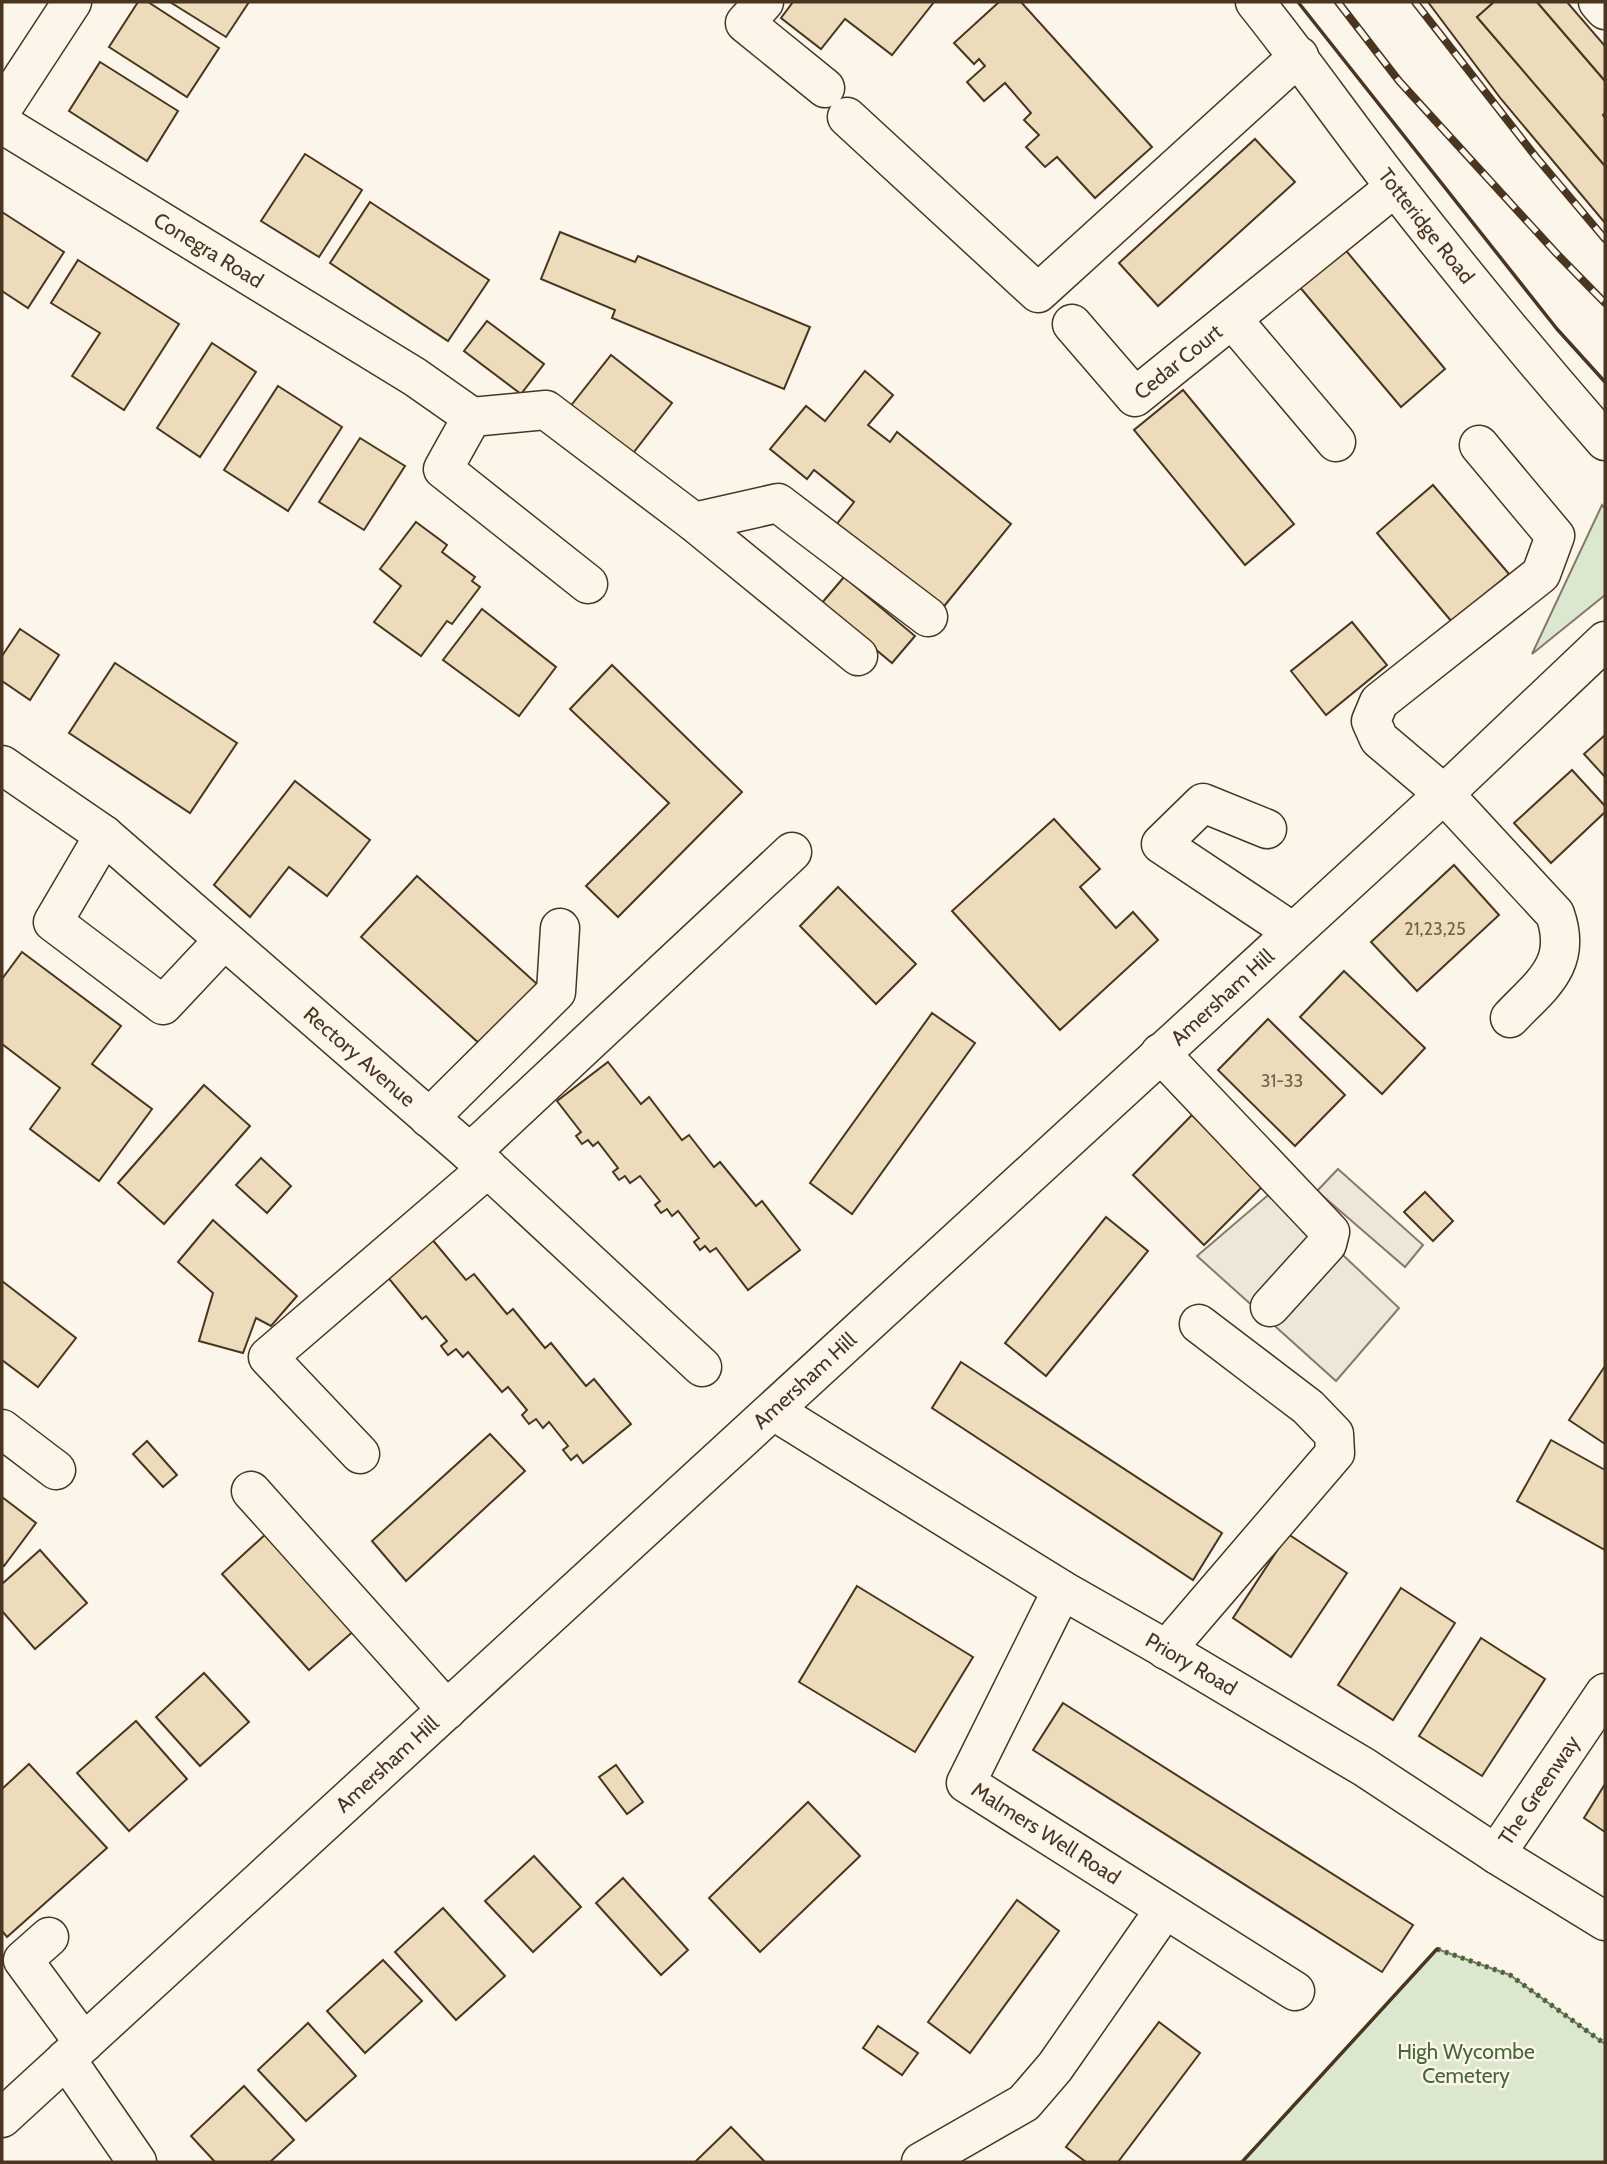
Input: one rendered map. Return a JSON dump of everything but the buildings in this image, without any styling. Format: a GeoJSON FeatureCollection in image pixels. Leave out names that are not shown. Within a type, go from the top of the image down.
{"type":"FeatureCollection","features":[{"type":"Feature","properties":{"kind":"street"},"geometry":{"type":"LineString","coordinates":[[2,110],[72,2]]}},
{"type":"Feature","properties":{"kind":"street"},"geometry":{"type":"LineString","coordinates":[[764,2],[745,23],[836,102],[1038,293],[1299,56]]}},
{"type":"Feature","properties":{"kind":"street","name":"Totteridge Road"},"geometry":{"type":"LineString","coordinates":[[1255,2],[1299,56],[1395,187],[1527,351],[1605,441]]}},
{"type":"Feature","properties":{"kind":"street"},"geometry":{"type":"LineString","coordinates":[[1598,2],[1605,10]]}},
{"type":"Feature","properties":{"kind":"street","name":"Conegra Road"},"geometry":{"type":"LineString","coordinates":[[2,124],[415,377],[472,416]]}},
{"type":"Feature","properties":{"kind":"street","name":"Cedar Court"},"geometry":{"type":"LineString","coordinates":[[1072,324],[1135,397],[1395,187]]}},
{"type":"Feature","properties":{"kind":"street","name":"Cedar Court"},"geometry":{"type":"LineString","coordinates":[[1232,319],[1336,442]]}},
{"type":"Feature","properties":{"kind":"street"},"geometry":{"type":"LineString","coordinates":[[588,583],[443,469],[472,416],[545,410],[694,522],[858,656]]}},
{"type":"Feature","properties":{"kind":"street"},"geometry":{"type":"LineString","coordinates":[[1479,445],[1555,536],[1541,574],[1379,702],[1371,721],[1379,739],[1444,794],[1555,914],[1561,930],[1559,954],[1552,973],[1510,1018]]}},
{"type":"Feature","properties":{"kind":"street"},"geometry":{"type":"LineString","coordinates":[[694,522],[778,503],[928,617]]}},
{"type":"Feature","properties":{"kind":"street","name":"Amersham Hill"},"geometry":{"type":"LineString","coordinates":[[2,2118],[1444,794],[1605,641]]}},
{"type":"Feature","properties":{"kind":"street","name":"Rectory Avenue"},"geometry":{"type":"LineString","coordinates":[[2,765],[104,835],[479,1161],[702,1367]]}},
{"type":"Feature","properties":{"kind":"street"},"geometry":{"type":"LineString","coordinates":[[1267,828],[1203,803],[1161,844],[1293,932]]}},
{"type":"Feature","properties":{"kind":"street"},"geometry":{"type":"LineString","coordinates":[[104,835],[53,922],[163,1005],[224,940]]}},
{"type":"Feature","properties":{"kind":"street"},"geometry":{"type":"LineString","coordinates":[[360,1454],[268,1357],[479,1161],[792,852]]}},
{"type":"Feature","properties":{"kind":"street"},"geometry":{"type":"LineString","coordinates":[[429,1118],[556,992],[560,928]]}},
{"type":"Feature","properties":{"kind":"street"},"geometry":{"type":"LineString","coordinates":[[1160,1053],[1330,1232],[1327,1244],[1270,1307]]}},
{"type":"Feature","properties":{"kind":"street"},"geometry":{"type":"LineString","coordinates":[[1167,1650],[1335,1453],[1334,1434],[1308,1407],[1199,1324]]}},
{"type":"Feature","properties":{"kind":"street","name":"Priory Road"},"geometry":{"type":"LineString","coordinates":[[774,1411],[1062,1590],[1364,1767],[1605,1922]]}},
{"type":"Feature","properties":{"kind":"street"},"geometry":{"type":"LineString","coordinates":[[2,1429],[56,1470]]}},
{"type":"Feature","properties":{"kind":"street"},"geometry":{"type":"LineString","coordinates":[[251,1491],[447,1710]]}},
{"type":"Feature","properties":{"kind":"street","name":"Malmers Well Road"},"geometry":{"type":"LineString","coordinates":[[1062,1590],[966,1783],[1295,1991]]}},
{"type":"Feature","properties":{"kind":"street","name":"The Greenway"},"geometry":{"type":"LineString","coordinates":[[1496,1854],[1603,1700]]}},
{"type":"Feature","properties":{"kind":"street"},"geometry":{"type":"LineString","coordinates":[[921,2162],[1024,2103],[1055,2067],[1165,1909]]}},
{"type":"Feature","properties":{"kind":"street"},"geometry":{"type":"LineString","coordinates":[[49,1937],[23,1960],[136,2162]]}},
{"type":"Feature","properties":{"kind":"green space"},"geometry":{"type":"Polygon","coordinates":[[[1602,505],[1605,508],[1605,595],[1532,654],[1602,505]]]}},
{"type":"Feature","properties":{"kind":"green space","name":"High Wycombe Cemetery"},"geometry":{"type":"Polygon","coordinates":[[[1437,1949],[1510,1975],[1605,2044],[1605,2162],[1242,2162],[1437,1949]]]}},
{"type":"Feature","properties":{"kind":"shaded area"},"geometry":{"type":"Polygon","coordinates":[[[1338,1169],[1423,1245],[1405,1267],[1317,1191],[1338,1169]]]}},
{"type":"Feature","properties":{"kind":"shaded area"},"geometry":{"type":"Polygon","coordinates":[[[1274,1190],[1399,1308],[1336,1381],[1197,1256],[1274,1190]]]}},
{"type":"Feature","properties":{"kind":"railway"},"geometry":{"type":"LineString","coordinates":[[1338,2],[1399,81],[1605,303]]}},
{"type":"Feature","properties":{"kind":"railway"},"geometry":{"type":"LineString","coordinates":[[1415,2],[1536,157],[1605,239]]}},
{"type":"Feature","properties":{"kind":"hedge"},"geometry":{"type":"LineString","coordinates":[[1437,1949],[1510,1975],[1605,2044]]}},
{"type":"Feature","properties":{"kind":"wall"},"geometry":{"type":"LineString","coordinates":[[1298,2],[1557,329],[1605,382]]}},
{"type":"Feature","properties":{"kind":"wall"},"geometry":{"type":"LineString","coordinates":[[1242,2162],[1437,1949]]}}]}
